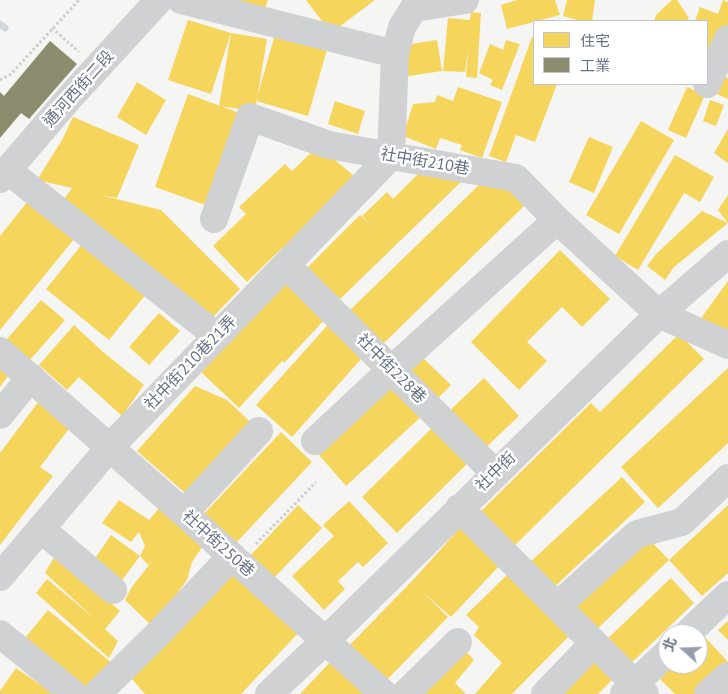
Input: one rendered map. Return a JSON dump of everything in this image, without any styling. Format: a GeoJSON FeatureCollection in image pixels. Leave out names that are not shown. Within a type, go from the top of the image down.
{"type":"FeatureCollection","features":[{"type":"Feature","properties":{"kind":"street","name":"通河西街二段"},"geometry":{"type":"LineString","coordinates":[[4,175],[159,0]]}},
{"type":"Feature","properties":{"kind":"street"},"geometry":{"type":"LineString","coordinates":[[181,0],[395,54]]}},
{"type":"Feature","properties":{"kind":"street"},"geometry":{"type":"LineString","coordinates":[[391,156],[395,54],[402,27],[414,8],[465,0]]}},
{"type":"Feature","properties":{"kind":"street"},"geometry":{"type":"LineString","coordinates":[[708,82],[728,39]]}},
{"type":"Feature","properties":{"kind":"street","name":"社中街210巷"},"geometry":{"type":"LineString","coordinates":[[214,220],[250,117],[329,145],[516,178],[557,220],[659,314],[728,345]]}},
{"type":"Feature","properties":{"kind":"street","name":"社中街210巷21弄"},"geometry":{"type":"LineString","coordinates":[[0,577],[110,447],[391,156]]}},
{"type":"Feature","properties":{"kind":"street"},"geometry":{"type":"LineString","coordinates":[[4,175],[217,336]]}},
{"type":"Feature","properties":{"kind":"street"},"geometry":{"type":"LineString","coordinates":[[315,441],[557,220]]}},
{"type":"Feature","properties":{"kind":"street","name":"社中街"},"geometry":{"type":"LineString","coordinates":[[269,694],[659,314],[728,254]]}},
{"type":"Feature","properties":{"kind":"street","name":"社中街228巷"},"geometry":{"type":"LineString","coordinates":[[286,266],[495,473]]}},
{"type":"Feature","properties":{"kind":"street","name":"社中街250巷"},"geometry":{"type":"LineString","coordinates":[[0,351],[184,513],[384,694]]}},
{"type":"Feature","properties":{"kind":"street"},"geometry":{"type":"LineString","coordinates":[[0,416],[31,377]]}},
{"type":"Feature","properties":{"kind":"street"},"geometry":{"type":"LineString","coordinates":[[184,513],[259,431]]}},
{"type":"Feature","properties":{"kind":"street"},"geometry":{"type":"LineString","coordinates":[[557,606],[637,534],[682,522],[728,478]]}},
{"type":"Feature","properties":{"kind":"street"},"geometry":{"type":"LineString","coordinates":[[460,508],[594,643],[635,690],[658,664]]}},
{"type":"Feature","properties":{"kind":"street"},"geometry":{"type":"LineString","coordinates":[[41,529],[112,590]]}},
{"type":"Feature","properties":{"kind":"street"},"geometry":{"type":"LineString","coordinates":[[97,694],[235,559]]}},
{"type":"Feature","properties":{"kind":"street"},"geometry":{"type":"LineString","coordinates":[[697,624],[728,595]]}},
{"type":"Feature","properties":{"kind":"street"},"geometry":{"type":"LineString","coordinates":[[0,634],[74,694]]}},
{"type":"Feature","properties":{"kind":"street"},"geometry":{"type":"LineString","coordinates":[[405,694],[458,642]]}},
{"type":"Feature","properties":{"kind":"street"},"geometry":{"type":"LineString","coordinates":[[545,694],[594,643]]}},
{"type":"Feature","properties":{"kind":"street"},"geometry":{"type":"LineString","coordinates":[[708,694],[728,676]]}},
{"type":"Feature","properties":{"kind":"path"},"geometry":{"type":"LineString","coordinates":[[0,80],[11,74],[79,0]]}},
{"type":"Feature","properties":{"kind":"path"},"geometry":{"type":"LineString","coordinates":[[52,28],[81,54]]}},
{"type":"Feature","properties":{"kind":"path"},"geometry":{"type":"LineString","coordinates":[[235,559],[316,482]]}},
{"type":"Feature","properties":{"kind":"building: 住宅"},"geometry":{"type":"Polygon","coordinates":[[[241,0],[268,0],[263,14],[239,4],[241,0]]]}},
{"type":"Feature","properties":{"kind":"building: 住宅"},"geometry":{"type":"Polygon","coordinates":[[[306,0],[375,0],[331,33],[306,0]]]}},
{"type":"Feature","properties":{"kind":"building: 住宅"},"geometry":{"type":"Polygon","coordinates":[[[517,0],[555,0],[560,15],[533,20],[533,22],[507,29],[501,5],[517,0]]]}},
{"type":"Feature","properties":{"kind":"building: 住宅"},"geometry":{"type":"Polygon","coordinates":[[[567,0],[595,0],[592,20],[577,20],[563,16],[567,0]]]}},
{"type":"Feature","properties":{"kind":"building: 住宅"},"geometry":{"type":"Polygon","coordinates":[[[672,0],[677,0],[689,18],[688,20],[654,20],[656,15],[672,0]]]}},
{"type":"Feature","properties":{"kind":"building: 住宅"},"geometry":{"type":"Polygon","coordinates":[[[723,0],[728,2],[728,39],[716,73],[728,78],[728,99],[708,90],[708,20],[695,20],[700,7],[718,14],[723,0]]]}},
{"type":"Feature","properties":{"kind":"building: 住宅"},"geometry":{"type":"Polygon","coordinates":[[[471,12],[481,13],[477,78],[466,77],[468,48],[465,72],[443,71],[448,18],[470,20],[471,12]]]}},
{"type":"Feature","properties":{"kind":"building: 住宅"},"geometry":{"type":"Polygon","coordinates":[[[188,20],[231,33],[211,94],[168,80],[188,20]]]}},
{"type":"Feature","properties":{"kind":"building: 住宅"},"geometry":{"type":"Polygon","coordinates":[[[276,31],[328,46],[308,116],[256,101],[276,31]]]}},
{"type":"Feature","properties":{"kind":"building: 住宅"},"geometry":{"type":"Polygon","coordinates":[[[231,33],[267,39],[255,111],[219,106],[231,33]]]}},
{"type":"Feature","properties":{"kind":"building: 住宅"},"geometry":{"type":"Polygon","coordinates":[[[533,37],[533,85],[557,85],[535,142],[516,135],[506,162],[489,156],[533,37]]]}},
{"type":"Feature","properties":{"kind":"building: 住宅"},"geometry":{"type":"Polygon","coordinates":[[[437,40],[442,71],[402,77],[398,46],[437,40]]]}},
{"type":"Feature","properties":{"kind":"building: 住宅"},"geometry":{"type":"Polygon","coordinates":[[[506,40],[520,44],[502,90],[490,85],[493,80],[479,73],[490,44],[503,50],[506,40]]]}},
{"type":"Feature","properties":{"kind":"building: 住宅"},"geometry":{"type":"Polygon","coordinates":[[[137,82],[166,100],[146,135],[117,117],[137,82]]]}},
{"type":"Feature","properties":{"kind":"building: 住宅"},"geometry":{"type":"Polygon","coordinates":[[[458,87],[502,102],[482,158],[460,150],[462,145],[440,138],[436,149],[403,136],[413,104],[435,102],[437,95],[453,101],[458,87]]]}},
{"type":"Feature","properties":{"kind":"building: 住宅"},"geometry":{"type":"Polygon","coordinates":[[[687,87],[705,95],[686,138],[668,130],[687,87]]]}},
{"type":"Feature","properties":{"kind":"building: 住宅"},"geometry":{"type":"Polygon","coordinates":[[[188,94],[245,115],[211,207],[155,187],[188,94]]]}},
{"type":"Feature","properties":{"kind":"building: 住宅"},"geometry":{"type":"Polygon","coordinates":[[[710,100],[724,105],[716,126],[703,121],[710,100]]]}},
{"type":"Feature","properties":{"kind":"building: 住宅"},"geometry":{"type":"Polygon","coordinates":[[[335,101],[365,111],[358,134],[328,124],[335,101]]]}},
{"type":"Feature","properties":{"kind":"building: 住宅"},"geometry":{"type":"Polygon","coordinates":[[[73,117],[139,145],[117,198],[100,195],[161,210],[240,289],[207,323],[143,260],[119,252],[62,202],[72,188],[37,180],[62,140],[73,117]]]}},
{"type":"Feature","properties":{"kind":"building: 住宅"},"geometry":{"type":"Polygon","coordinates":[[[641,121],[674,140],[619,234],[586,215],[641,121]]]}},
{"type":"Feature","properties":{"kind":"building: 住宅"},"geometry":{"type":"Polygon","coordinates":[[[728,129],[728,163],[714,153],[728,129]]]}},
{"type":"Feature","properties":{"kind":"building: 住宅"},"geometry":{"type":"Polygon","coordinates":[[[589,137],[613,147],[594,193],[569,182],[589,137]]]}},
{"type":"Feature","properties":{"kind":"building: 住宅"},"geometry":{"type":"Polygon","coordinates":[[[318,146],[359,180],[247,282],[213,246],[246,214],[239,207],[285,164],[292,171],[318,146]]]}},
{"type":"Feature","properties":{"kind":"building: 住宅"},"geometry":{"type":"Polygon","coordinates":[[[675,155],[714,177],[700,202],[684,193],[638,270],[615,256],[675,155]]]}},
{"type":"Feature","properties":{"kind":"building: 住宅"},"geometry":{"type":"Polygon","coordinates":[[[426,166],[465,178],[339,300],[308,267],[360,215],[376,231],[362,216],[387,192],[393,199],[426,166]]]}},
{"type":"Feature","properties":{"kind":"building: 住宅"},"geometry":{"type":"Polygon","coordinates":[[[484,180],[496,180],[525,205],[382,345],[349,311],[484,180]]]}},
{"type":"Feature","properties":{"kind":"building: 住宅"},"geometry":{"type":"Polygon","coordinates":[[[728,195],[728,223],[718,210],[728,195]]]}},
{"type":"Feature","properties":{"kind":"building: 住宅"},"geometry":{"type":"Polygon","coordinates":[[[32,196],[79,233],[0,330],[0,236],[32,196]]]}},
{"type":"Feature","properties":{"kind":"building: 住宅"},"geometry":{"type":"Polygon","coordinates":[[[702,211],[728,223],[674,267],[665,280],[647,266],[656,254],[702,211]]]}},
{"type":"Feature","properties":{"kind":"building: 住宅"},"geometry":{"type":"Polygon","coordinates":[[[83,243],[146,294],[109,340],[46,289],[83,243]]]}},
{"type":"Feature","properties":{"kind":"building: 住宅"},"geometry":{"type":"Polygon","coordinates":[[[560,250],[610,299],[582,327],[562,307],[527,342],[547,361],[519,390],[471,342],[560,250]]]}},
{"type":"Feature","properties":{"kind":"building: 住宅"},"geometry":{"type":"Polygon","coordinates":[[[289,277],[329,315],[284,363],[282,361],[239,408],[201,372],[289,277]]]}},
{"type":"Feature","properties":{"kind":"building: 住宅"},"geometry":{"type":"Polygon","coordinates":[[[728,281],[728,345],[693,329],[728,281]]]}},
{"type":"Feature","properties":{"kind":"building: 住宅"},"geometry":{"type":"Polygon","coordinates":[[[41,300],[65,320],[30,360],[7,339],[41,300]]]}},
{"type":"Feature","properties":{"kind":"building: 住宅"},"geometry":{"type":"Polygon","coordinates":[[[159,313],[180,331],[149,365],[129,347],[159,313]]]}},
{"type":"Feature","properties":{"kind":"building: 住宅"},"geometry":{"type":"Polygon","coordinates":[[[334,318],[369,350],[292,437],[256,405],[334,318]]]}},
{"type":"Feature","properties":{"kind":"building: 住宅"},"geometry":{"type":"Polygon","coordinates":[[[74,325],[102,351],[144,385],[122,416],[79,377],[67,390],[39,365],[74,325]]]}},
{"type":"Feature","properties":{"kind":"building: 住宅"},"geometry":{"type":"Polygon","coordinates":[[[679,334],[704,359],[512,548],[479,513],[591,403],[600,412],[679,334]]]}},
{"type":"Feature","properties":{"kind":"building: 住宅"},"geometry":{"type":"Polygon","coordinates":[[[420,355],[451,385],[436,400],[405,370],[420,355]]]}},
{"type":"Feature","properties":{"kind":"building: 住宅"},"geometry":{"type":"Polygon","coordinates":[[[0,358],[14,368],[0,387],[0,358]]]}},
{"type":"Feature","properties":{"kind":"building: 住宅"},"geometry":{"type":"Polygon","coordinates":[[[728,368],[728,443],[658,508],[621,467],[728,368]]]}},
{"type":"Feature","properties":{"kind":"building: 住宅"},"geometry":{"type":"Polygon","coordinates":[[[484,378],[519,416],[482,451],[447,413],[484,378]]]}},
{"type":"Feature","properties":{"kind":"building: 住宅"},"geometry":{"type":"Polygon","coordinates":[[[397,383],[425,413],[346,486],[319,455],[397,383]]]}},
{"type":"Feature","properties":{"kind":"building: 住宅"},"geometry":{"type":"Polygon","coordinates":[[[195,386],[227,400],[256,427],[191,498],[137,451],[195,386]]]}},
{"type":"Feature","properties":{"kind":"building: 住宅"},"geometry":{"type":"Polygon","coordinates":[[[42,397],[74,422],[40,467],[53,476],[0,545],[0,453],[42,397]]]}},
{"type":"Feature","properties":{"kind":"building: 住宅"},"geometry":{"type":"Polygon","coordinates":[[[437,423],[472,459],[397,533],[362,497],[437,423]]]}},
{"type":"Feature","properties":{"kind":"building: 住宅"},"geometry":{"type":"Polygon","coordinates":[[[281,432],[312,462],[234,545],[203,515],[281,432]]]}},
{"type":"Feature","properties":{"kind":"building: 住宅"},"geometry":{"type":"Polygon","coordinates":[[[622,477],[645,502],[550,591],[527,565],[622,477]]]}},
{"type":"Feature","properties":{"kind":"building: 住宅"},"geometry":{"type":"Polygon","coordinates":[[[119,500],[149,520],[161,506],[203,546],[192,562],[187,580],[153,627],[125,600],[131,588],[153,560],[148,565],[140,556],[145,546],[139,532],[131,542],[102,523],[119,500]]]}},
{"type":"Feature","properties":{"kind":"building: 住宅"},"geometry":{"type":"Polygon","coordinates":[[[349,501],[388,543],[363,567],[358,562],[338,581],[345,589],[324,610],[292,576],[334,536],[323,525],[349,501]]]}},
{"type":"Feature","properties":{"kind":"building: 住宅"},"geometry":{"type":"Polygon","coordinates":[[[298,505],[322,528],[271,581],[247,559],[298,505]]]}},
{"type":"Feature","properties":{"kind":"building: 住宅"},"geometry":{"type":"Polygon","coordinates":[[[728,505],[728,573],[702,596],[669,560],[728,505]]]}},
{"type":"Feature","properties":{"kind":"building: 住宅"},"geometry":{"type":"Polygon","coordinates":[[[460,528],[500,565],[451,617],[423,592],[448,617],[379,688],[343,652],[460,528]]]}},
{"type":"Feature","properties":{"kind":"building: 住宅"},"geometry":{"type":"Polygon","coordinates":[[[111,535],[140,556],[120,583],[94,560],[111,535]]]}},
{"type":"Feature","properties":{"kind":"building: 住宅"},"geometry":{"type":"Polygon","coordinates":[[[647,537],[669,560],[592,634],[571,612],[647,537]]]}},
{"type":"Feature","properties":{"kind":"building: 住宅"},"geometry":{"type":"Polygon","coordinates":[[[56,554],[120,611],[105,629],[118,641],[109,658],[36,593],[47,579],[95,619],[45,573],[56,554]]]}},
{"type":"Feature","properties":{"kind":"building: 住宅"},"geometry":{"type":"Polygon","coordinates":[[[232,568],[302,629],[241,694],[145,694],[132,679],[232,568]]]}},
{"type":"Feature","properties":{"kind":"building: 住宅"},"geometry":{"type":"Polygon","coordinates":[[[509,573],[571,634],[512,694],[475,694],[502,663],[474,635],[479,627],[466,615],[509,573]]]}},
{"type":"Feature","properties":{"kind":"building: 住宅"},"geometry":{"type":"Polygon","coordinates":[[[671,578],[694,603],[672,624],[658,624],[658,637],[626,668],[603,643],[671,578]]]}},
{"type":"Feature","properties":{"kind":"building: 住宅"},"geometry":{"type":"Polygon","coordinates":[[[48,610],[113,664],[90,692],[25,638],[48,610]]]}},
{"type":"Feature","properties":{"kind":"building: 住宅"},"geometry":{"type":"Polygon","coordinates":[[[728,621],[728,640],[718,630],[728,621]]]}},
{"type":"Feature","properties":{"kind":"building: 住宅"},"geometry":{"type":"Polygon","coordinates":[[[708,640],[728,662],[695,694],[675,694],[660,679],[665,674],[708,674],[708,640]]]}},
{"type":"Feature","properties":{"kind":"building: 住宅"},"geometry":{"type":"Polygon","coordinates":[[[463,648],[474,660],[455,683],[466,694],[413,694],[463,648]]]}},
{"type":"Feature","properties":{"kind":"building: 住宅"},"geometry":{"type":"Polygon","coordinates":[[[591,654],[615,677],[598,694],[550,694],[591,654]]]}},
{"type":"Feature","properties":{"kind":"building: 住宅"},"geometry":{"type":"Polygon","coordinates":[[[333,659],[370,694],[300,694],[333,659]]]}},
{"type":"Feature","properties":{"kind":"building: 住宅"},"geometry":{"type":"Polygon","coordinates":[[[16,668],[54,694],[0,694],[0,691],[16,668]]]}},
{"type":"Feature","properties":{"kind":"building: 工業"},"geometry":{"type":"Polygon","coordinates":[[[50,41],[77,64],[29,119],[21,113],[0,138],[0,92],[4,96],[50,41]]]}},
{"type":"Feature","properties":{"kind":"waterway"},"geometry":{"type":"LineString","coordinates":[[0,24],[5,28]]}}]}
